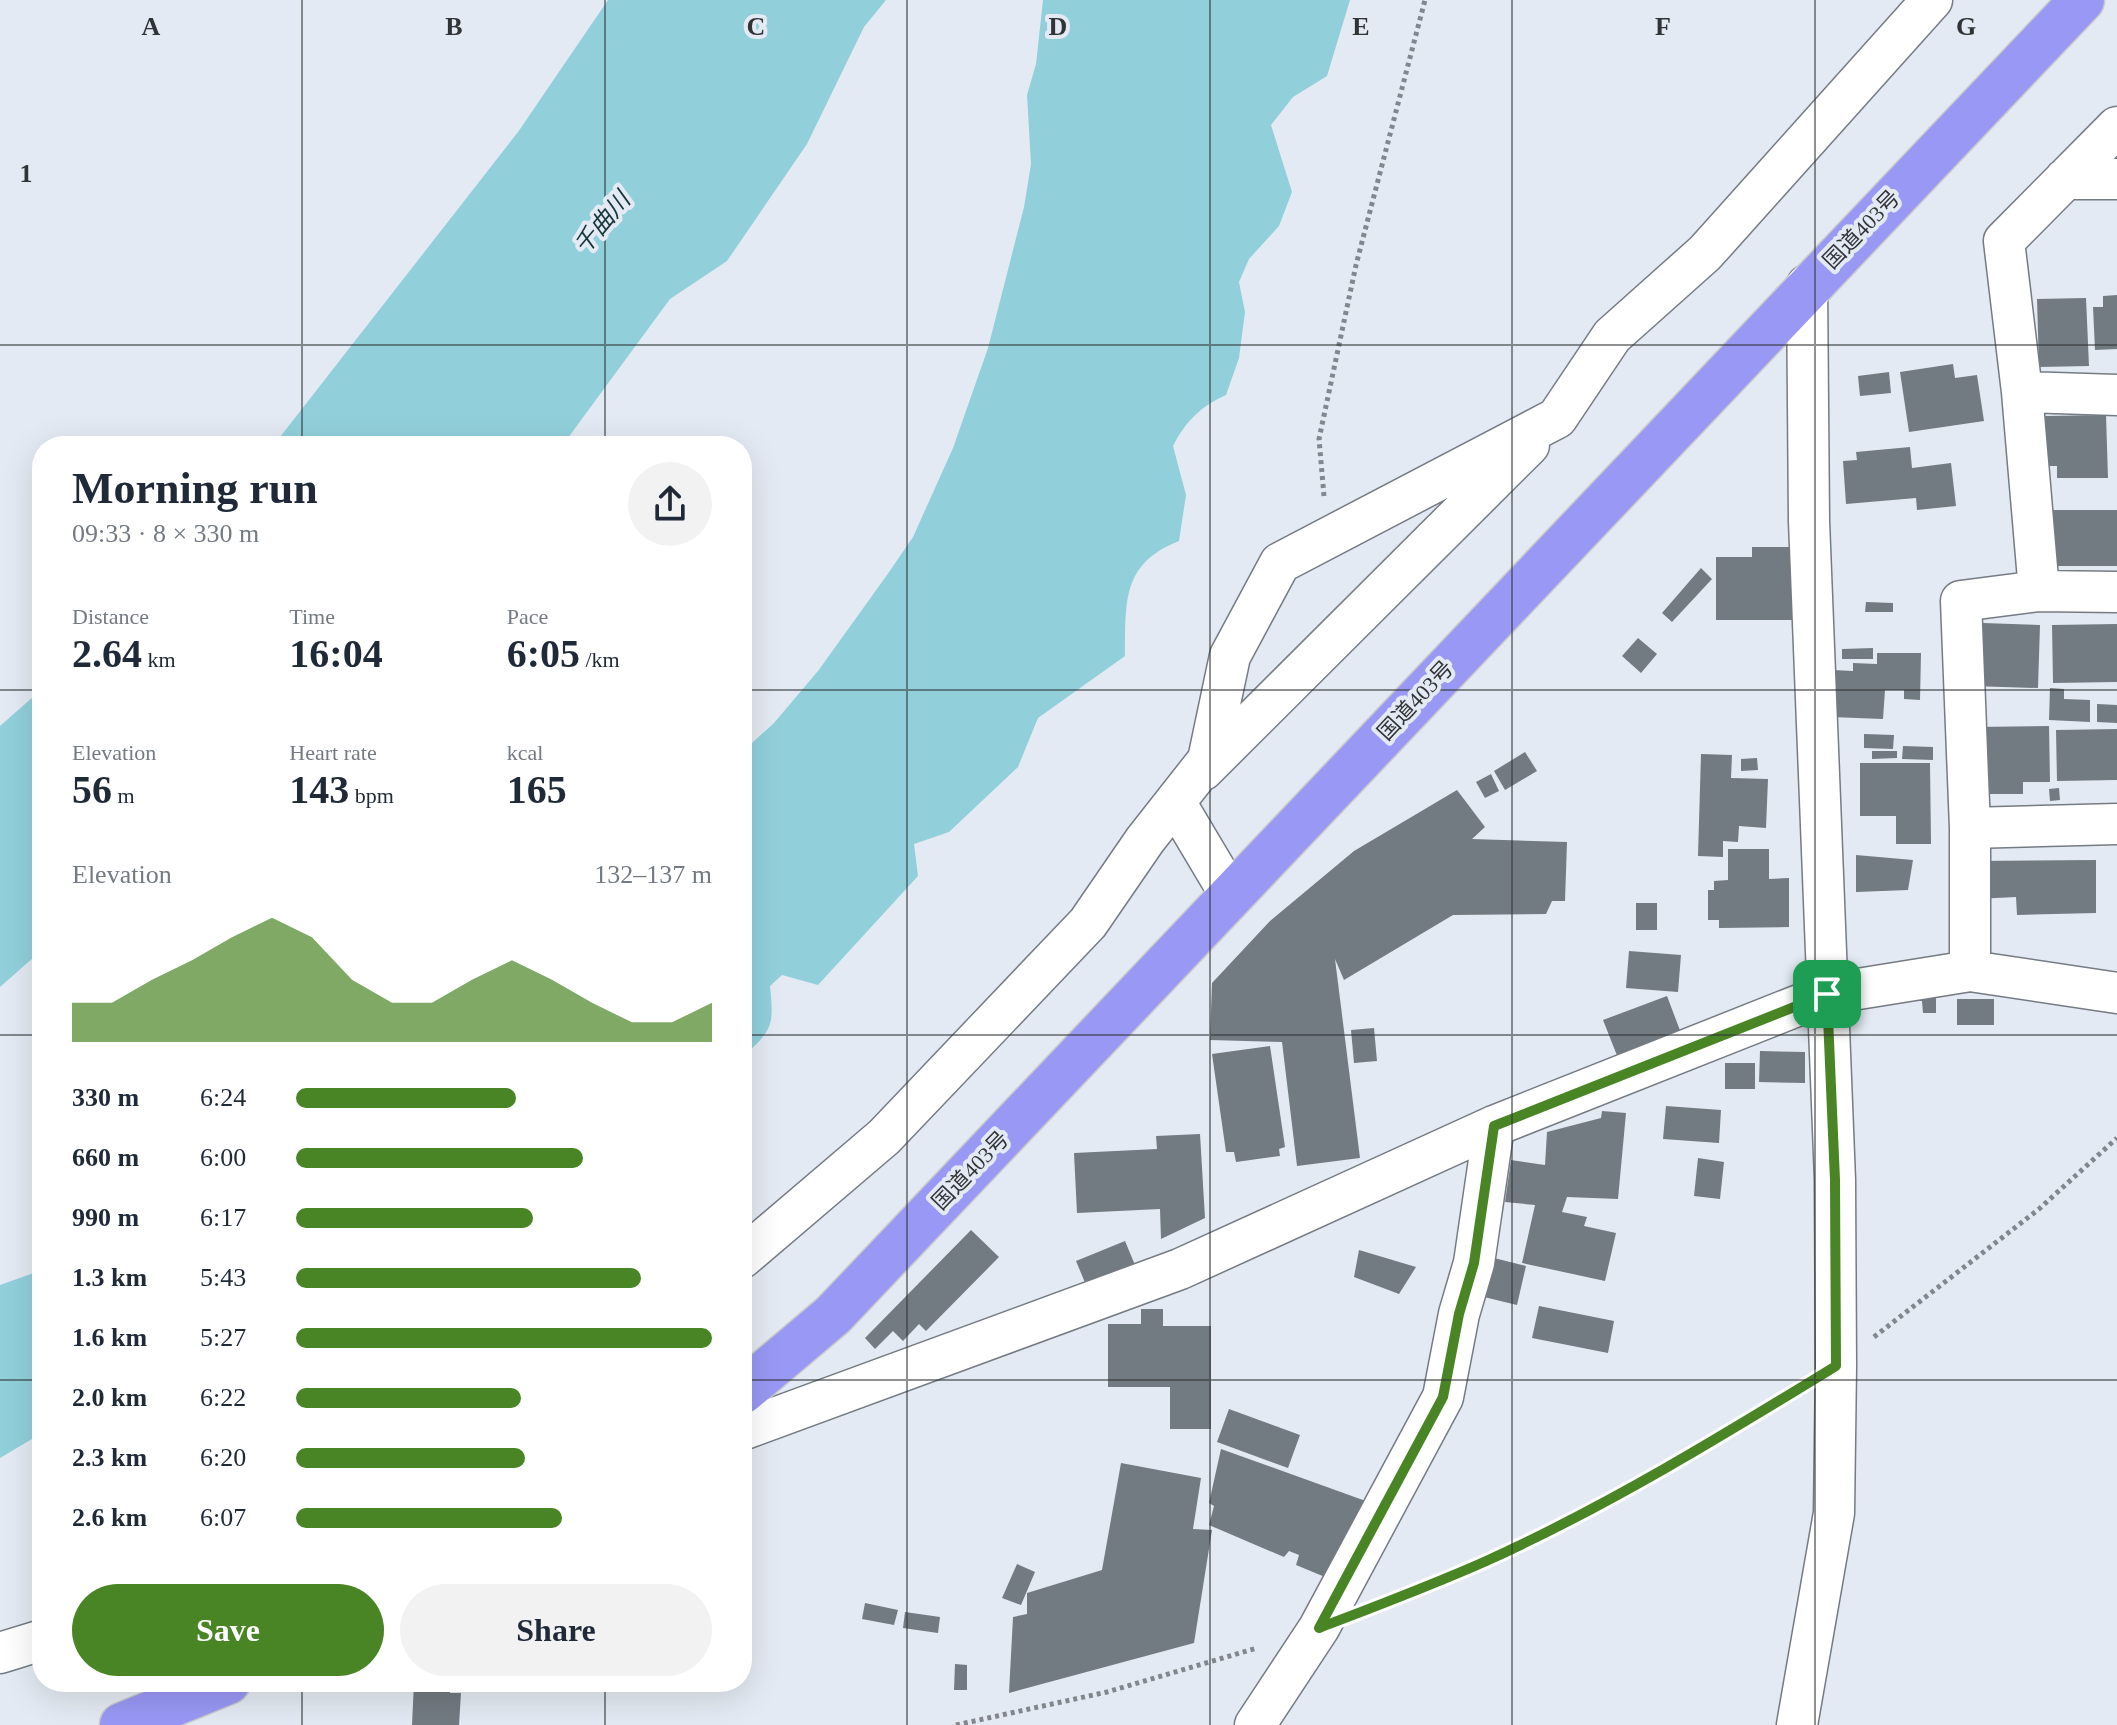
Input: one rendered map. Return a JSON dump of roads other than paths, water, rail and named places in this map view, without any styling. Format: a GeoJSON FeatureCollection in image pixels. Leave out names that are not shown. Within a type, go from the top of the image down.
{"type":"FeatureCollection","features":[{"type":"Feature","properties":{"kind":"highway","name":"国道403号"},"geometry":{"type":"LineString","coordinates":[[752,1384],[833,1315],[1807,285],[2082,0]]}},
{"type":"Feature","properties":{"kind":"highway"},"geometry":{"type":"LineString","coordinates":[[122,1725],[203,1692]]}},
{"type":"Feature","properties":{"kind":"street"},"geometry":{"type":"LineString","coordinates":[[1180,794],[1557,418],[1612,336],[1705,253],[1932,0]]}},
{"type":"Feature","properties":{"kind":"street"},"geometry":{"type":"LineString","coordinates":[[2039,591],[2022,392],[2004,241],[2117,127]]}},
{"type":"Feature","properties":{"kind":"street"},"geometry":{"type":"LineString","coordinates":[[2065,179],[2117,179]]}},
{"type":"Feature","properties":{"kind":"street"},"geometry":{"type":"LineString","coordinates":[[1797,1725],[1834,1513],[1836,1366],[1835,1180],[1809,521],[1807,285]]}},
{"type":"Feature","properties":{"kind":"street"},"geometry":{"type":"LineString","coordinates":[[2022,392],[2117,395]]}},
{"type":"Feature","properties":{"kind":"street"},"geometry":{"type":"LineString","coordinates":[[752,1249],[884,1137],[1088,923],[1208,760],[1230,656],[1280,563],[1557,418]]}},
{"type":"Feature","properties":{"kind":"street"},"geometry":{"type":"LineString","coordinates":[[1970,971],[1970,828],[1961,601],[2039,591],[2117,592]]}},
{"type":"Feature","properties":{"kind":"street"},"geometry":{"type":"LineString","coordinates":[[1180,794],[1231,896]]}},
{"type":"Feature","properties":{"kind":"street"},"geometry":{"type":"LineString","coordinates":[[1970,828],[2117,824]]}},
{"type":"Feature","properties":{"kind":"street"},"geometry":{"type":"LineString","coordinates":[[752,1426],[1180,1269],[1494,1126],[1827,994],[1970,971],[2117,993]]}},
{"type":"Feature","properties":{"kind":"street"},"geometry":{"type":"LineString","coordinates":[[1255,1725],[1319,1628],[1443,1397],[1459,1314],[1474,1263],[1494,1126]]}},
{"type":"Feature","properties":{"kind":"street"},"geometry":{"type":"LineString","coordinates":[[0,1653],[32,1643]]}},
{"type":"Feature","properties":{"kind":"water","name":"千曲川"},"geometry":{"type":"Polygon","coordinates":[[[608,0],[886,0],[864,27],[807,144],[727,261],[670,299],[569,436],[281,436],[518,132],[608,0]]]}},
{"type":"Feature","properties":{"kind":"water"},"geometry":{"type":"Polygon","coordinates":[[[1043,0],[1350,0],[1327,76],[1293,97],[1271,125],[1292,192],[1279,226],[1249,259],[1239,282],[1245,312],[1239,358],[1226,395],[1195,416],[1173,446],[1186,495],[1179,541],[1160,550],[1137,573],[1127,602],[1125,656],[1038,718],[1018,767],[949,832],[914,844],[918,876],[818,985],[782,975],[770,986],[772,1010],[769,1026],[752,1048],[752,743],[774,723],[818,671],[913,537],[953,448],[988,348],[1024,207],[1031,164],[1027,95],[1036,64],[1043,0]]]}},
{"type":"Feature","properties":{"kind":"water"},"geometry":{"type":"Polygon","coordinates":[[[32,698],[32,959],[0,987],[0,726],[32,698]]]}},
{"type":"Feature","properties":{"kind":"water"},"geometry":{"type":"Polygon","coordinates":[[[32,1274],[32,1439],[0,1458],[0,1285],[32,1274]]]}}]}
